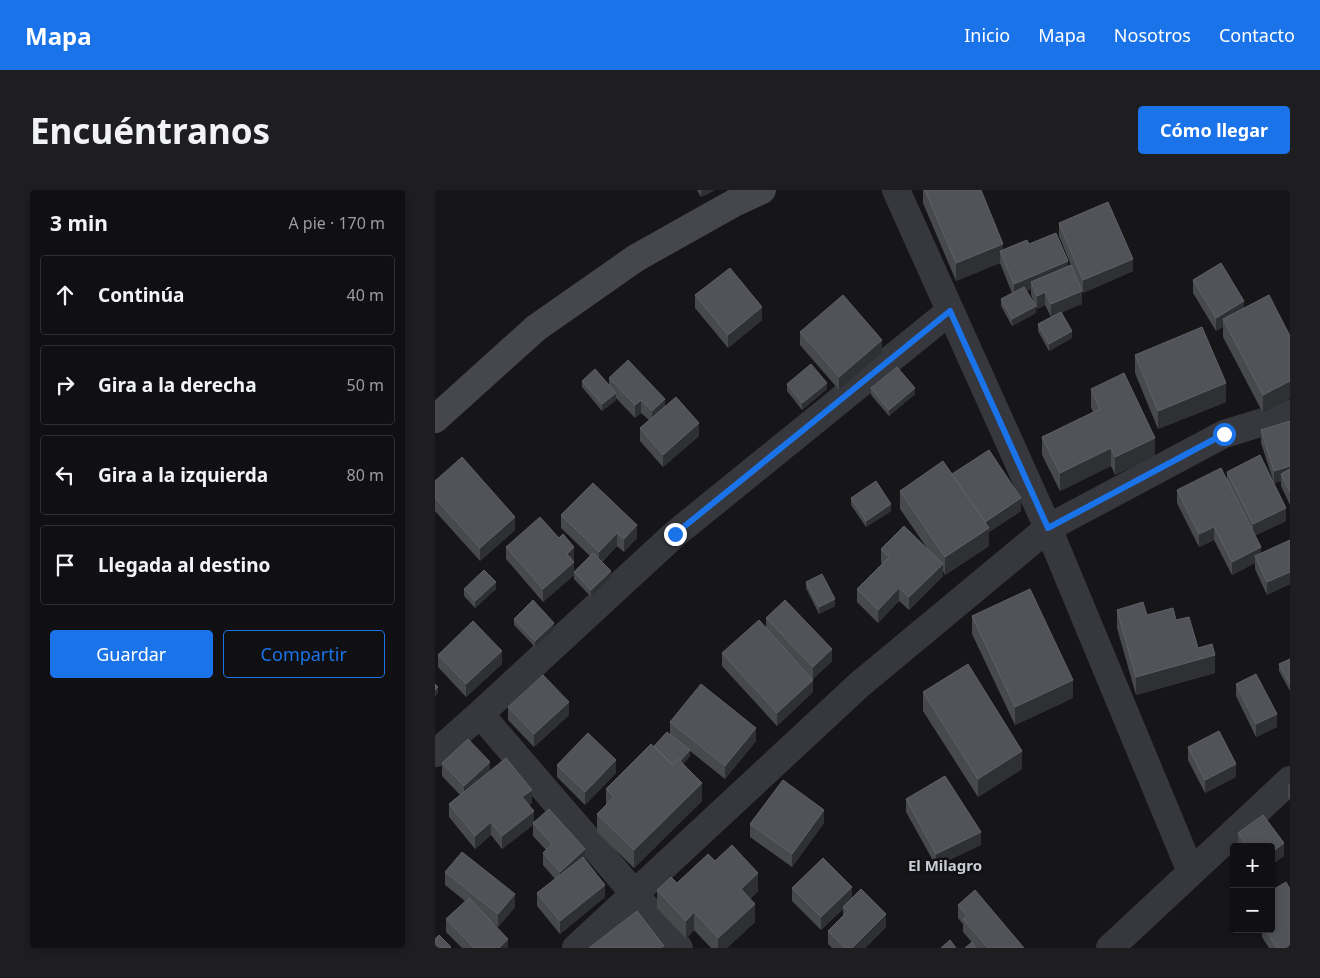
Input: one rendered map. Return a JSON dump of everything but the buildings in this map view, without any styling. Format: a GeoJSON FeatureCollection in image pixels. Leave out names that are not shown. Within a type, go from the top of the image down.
{"type":"FeatureCollection","features":[{"type":"Feature","properties":{"kind":"main road"},"geometry":{"type":"LineString","coordinates":[[435,419],[537,328],[567,306],[636,258],[734,202],[762,190]]}},
{"type":"Feature","properties":{"kind":"street"},"geometry":{"type":"LineString","coordinates":[[896,190],[1048,528],[1191,872]]}},
{"type":"Feature","properties":{"kind":"street"},"geometry":{"type":"LineString","coordinates":[[435,753],[480,714],[675,534],[950,311]]}},
{"type":"Feature","properties":{"kind":"street"},"geometry":{"type":"LineString","coordinates":[[576,948],[859,685],[1048,528],[1224,434],[1290,414]]}},
{"type":"Feature","properties":{"kind":"street"},"geometry":{"type":"LineString","coordinates":[[480,714],[635,893],[679,948]]}},
{"type":"Feature","properties":{"kind":"street"},"geometry":{"type":"LineString","coordinates":[[1110,948],[1290,780]]}},
{"type":"Feature","properties":{"kind":"district","name":"El Milagro"},"geometry":{"type":"Point","coordinates":[945,865]}},
{"type":"Feature","properties":{"kind":"route"},"geometry":{"type":"LineString","coordinates":[[675,534],[950,311],[1048,528],[1224,434]]}}]}
